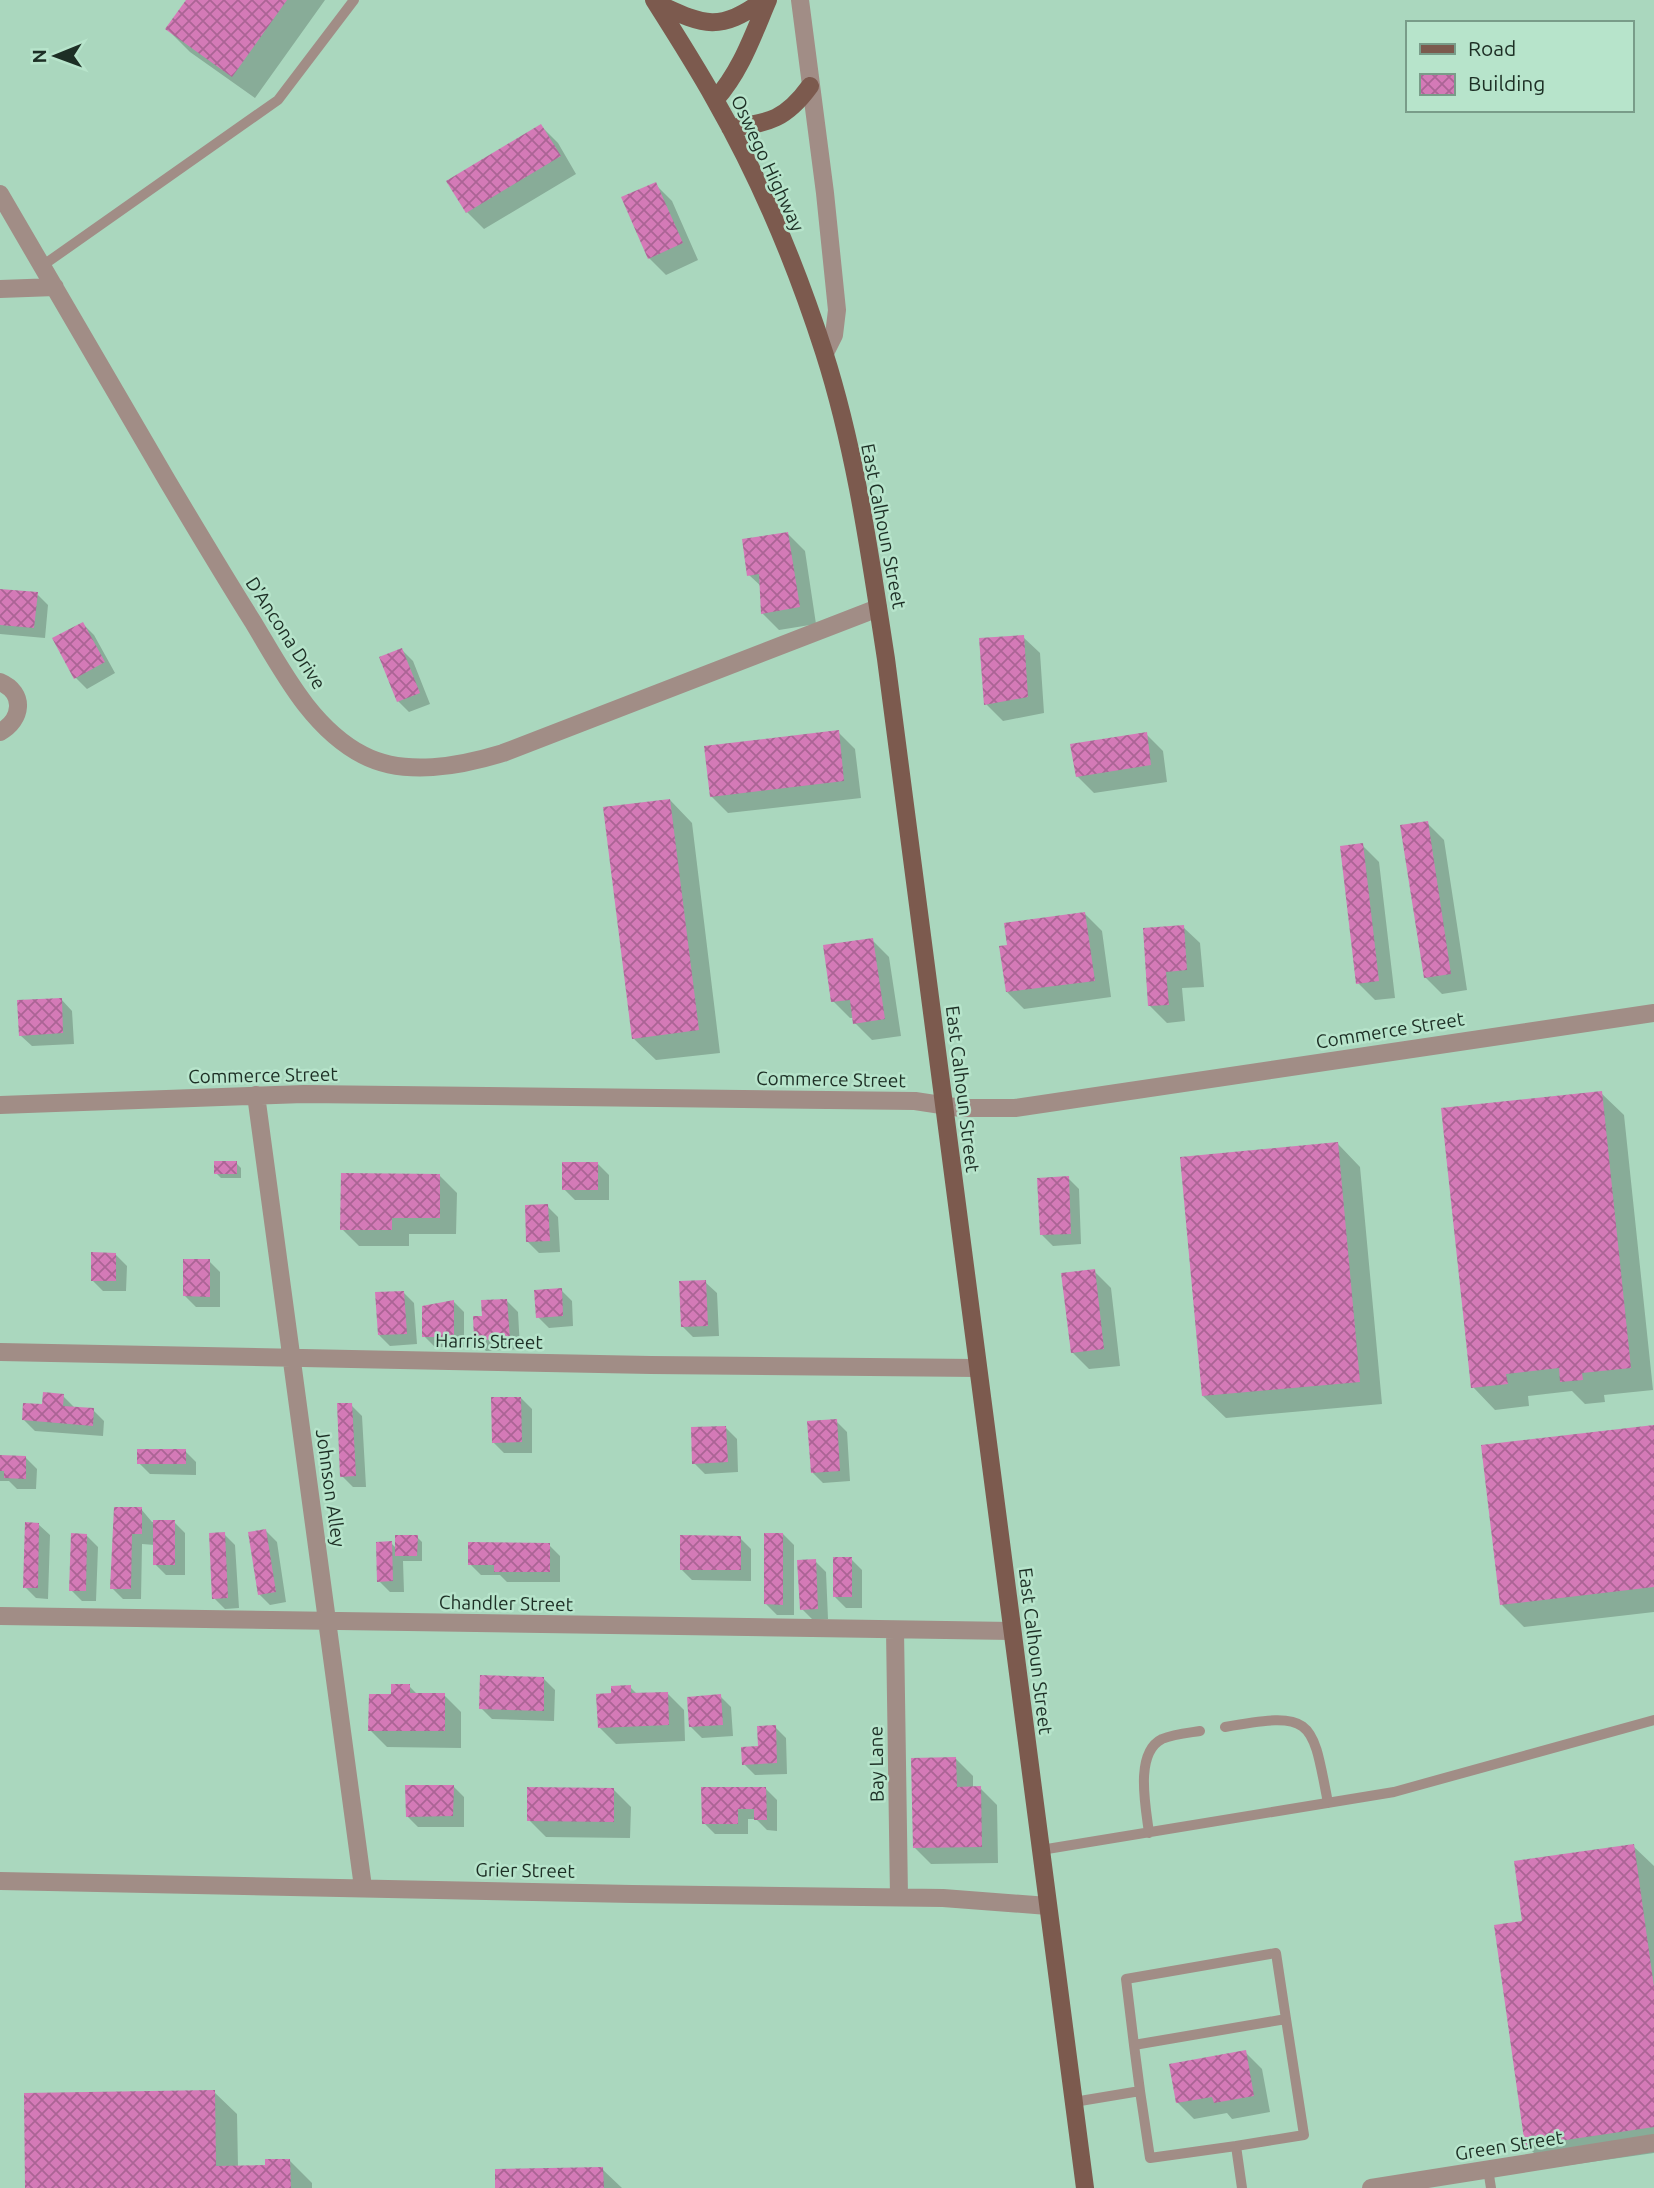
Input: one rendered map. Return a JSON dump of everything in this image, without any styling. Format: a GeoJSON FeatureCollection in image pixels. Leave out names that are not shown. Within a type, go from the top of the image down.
{"type":"FeatureCollection","features":[{"type":"Feature","properties":{"kind":"main road"},"geometry":{"type":"LineString","coordinates":[[655,1],[690,18],[709,22],[727,21],[742,16],[766,0]]}},
{"type":"Feature","properties":{"kind":"main road"},"geometry":{"type":"LineString","coordinates":[[715,100],[739,66],[766,0]]}},
{"type":"Feature","properties":{"kind":"main road","name":"Oswego Highway"},"geometry":{"type":"LineString","coordinates":[[655,1],[730,128],[768,207],[825,353]]}},
{"type":"Feature","properties":{"kind":"main road"},"geometry":{"type":"LineString","coordinates":[[730,128],[770,120],[786,113],[797,104],[810,86]]}},
{"type":"Feature","properties":{"kind":"main road","name":"East Calhoun Street"},"geometry":{"type":"LineString","coordinates":[[825,353],[864,520],[878,608],[1085,2188]]}},
{"type":"Feature","properties":{"kind":"street"},"geometry":{"type":"LineString","coordinates":[[800,0],[837,310],[834,335],[825,353]]}},
{"type":"Feature","properties":{"kind":"street","name":"D'Ancona Drive"},"geometry":{"type":"LineString","coordinates":[[0,194],[206,547],[294,689],[313,714],[347,745],[365,756],[397,764],[434,767],[503,753],[878,608]]}},
{"type":"Feature","properties":{"kind":"street"},"geometry":{"type":"LineString","coordinates":[[0,289],[55,287]]}},
{"type":"Feature","properties":{"kind":"street"},"geometry":{"type":"LineString","coordinates":[[0,682],[12,689],[18,709],[11,726],[0,733]]}},
{"type":"Feature","properties":{"kind":"street","name":"Commerce Street"},"geometry":{"type":"LineString","coordinates":[[0,1105],[256,1095],[915,1101],[944,1107],[1015,1108],[1654,1013]]}},
{"type":"Feature","properties":{"kind":"street","name":"Johnson Alley"},"geometry":{"type":"LineString","coordinates":[[256,1095],[363,1888]]}},
{"type":"Feature","properties":{"kind":"street","name":"Harris Street"},"geometry":{"type":"LineString","coordinates":[[0,1352],[650,1365],[977,1368]]}},
{"type":"Feature","properties":{"kind":"street","name":"Chandler Street"},"geometry":{"type":"LineString","coordinates":[[0,1616],[1012,1631]]}},
{"type":"Feature","properties":{"kind":"street","name":"Bay Lane"},"geometry":{"type":"LineString","coordinates":[[895,1630],[900,1897]]}},
{"type":"Feature","properties":{"kind":"street","name":"Grier Street"},"geometry":{"type":"LineString","coordinates":[[0,1881],[943,1898],[1048,1906]]}},
{"type":"Feature","properties":{"kind":"street","name":"Green Street"},"geometry":{"type":"LineString","coordinates":[[1371,2188],[1654,2143]]}},
{"type":"Feature","properties":{"kind":"lane"},"geometry":{"type":"LineString","coordinates":[[42,266],[278,100],[354,0]]}},
{"type":"Feature","properties":{"kind":"lane"},"geometry":{"type":"LineString","coordinates":[[1224,1727],[1267,1719],[1297,1722],[1310,1731],[1317,1747],[1328,1803]]}},
{"type":"Feature","properties":{"kind":"lane"},"geometry":{"type":"LineString","coordinates":[[1041,1850],[1394,1792],[1654,1720]]}},
{"type":"Feature","properties":{"kind":"lane"},"geometry":{"type":"LineString","coordinates":[[1149,1833],[1143,1782],[1149,1750],[1160,1740],[1200,1731]]}},
{"type":"Feature","properties":{"kind":"lane"},"geometry":{"type":"LineString","coordinates":[[1276,1953],[1286,2019],[1304,2134],[1150,2158],[1126,1979],[1276,1953]]}},
{"type":"Feature","properties":{"kind":"lane"},"geometry":{"type":"LineString","coordinates":[[1134,2045],[1286,2019]]}},
{"type":"Feature","properties":{"kind":"lane"},"geometry":{"type":"LineString","coordinates":[[1074,2102],[1140,2091]]}},
{"type":"Feature","properties":{"kind":"lane"},"geometry":{"type":"LineString","coordinates":[[1236,2146],[1242,2188]]}},
{"type":"Feature","properties":{"kind":"lane"},"geometry":{"type":"LineString","coordinates":[[1488,2169],[1491,2188]]}},
{"type":"Feature","properties":{"kind":"building"},"geometry":{"type":"Polygon","coordinates":[[[186,0],[287,0],[232,77],[165,29],[186,0]]]}},
{"type":"Feature","properties":{"kind":"building"},"geometry":{"type":"Polygon","coordinates":[[[541,124],[561,156],[466,213],[446,181],[541,124]]]}},
{"type":"Feature","properties":{"kind":"building"},"geometry":{"type":"Polygon","coordinates":[[[656,182],[683,243],[648,259],[621,197],[656,182]]]}},
{"type":"Feature","properties":{"kind":"building"},"geometry":{"type":"Polygon","coordinates":[[[788,532],[800,607],[761,614],[759,574],[747,576],[742,539],[788,532]]]}},
{"type":"Feature","properties":{"kind":"building"},"geometry":{"type":"Polygon","coordinates":[[[0,589],[38,592],[34,628],[0,625],[0,589]]]}},
{"type":"Feature","properties":{"kind":"building"},"geometry":{"type":"Polygon","coordinates":[[[83,622],[105,662],[74,679],[52,638],[83,622]]]}},
{"type":"Feature","properties":{"kind":"building"},"geometry":{"type":"Polygon","coordinates":[[[1024,635],[1028,697],[984,705],[979,638],[1024,635]]]}},
{"type":"Feature","properties":{"kind":"building"},"geometry":{"type":"Polygon","coordinates":[[[402,648],[420,693],[397,702],[379,657],[402,648]]]}},
{"type":"Feature","properties":{"kind":"building"},"geometry":{"type":"Polygon","coordinates":[[[839,730],[844,781],[710,797],[704,746],[839,730]]]}},
{"type":"Feature","properties":{"kind":"building"},"geometry":{"type":"Polygon","coordinates":[[[1147,732],[1151,765],[1076,777],[1070,744],[1147,732]]]}},
{"type":"Feature","properties":{"kind":"building"},"geometry":{"type":"Polygon","coordinates":[[[670,799],[699,1030],[632,1039],[603,807],[670,799]]]}},
{"type":"Feature","properties":{"kind":"building"},"geometry":{"type":"Polygon","coordinates":[[[1428,821],[1451,974],[1424,978],[1400,825],[1428,821]]]}},
{"type":"Feature","properties":{"kind":"building"},"geometry":{"type":"Polygon","coordinates":[[[1363,843],[1379,981],[1356,984],[1340,846],[1363,843]]]}},
{"type":"Feature","properties":{"kind":"building"},"geometry":{"type":"Polygon","coordinates":[[[1085,912],[1095,981],[1006,992],[999,946],[1007,945],[1004,923],[1085,912]]]}},
{"type":"Feature","properties":{"kind":"building"},"geometry":{"type":"Polygon","coordinates":[[[1184,925],[1187,970],[1166,972],[1169,1005],[1148,1006],[1143,928],[1184,925]]]}},
{"type":"Feature","properties":{"kind":"building"},"geometry":{"type":"Polygon","coordinates":[[[873,938],[885,1019],[853,1024],[850,1000],[831,1002],[823,945],[873,938]]]}},
{"type":"Feature","properties":{"kind":"building"},"geometry":{"type":"Polygon","coordinates":[[[62,998],[63,1033],[19,1036],[17,1000],[62,998]]]}},
{"type":"Feature","properties":{"kind":"building"},"geometry":{"type":"Polygon","coordinates":[[[1602,1091],[1631,1368],[1582,1373],[1583,1380],[1560,1382],[1559,1368],[1506,1374],[1508,1384],[1471,1388],[1441,1108],[1602,1091]]]}},
{"type":"Feature","properties":{"kind":"building"},"geometry":{"type":"Polygon","coordinates":[[[1338,1142],[1360,1382],[1202,1396],[1180,1157],[1338,1142]]]}},
{"type":"Feature","properties":{"kind":"building"},"geometry":{"type":"Polygon","coordinates":[[[214,1161],[237,1161],[237,1174],[214,1174],[214,1161]]]}},
{"type":"Feature","properties":{"kind":"building"},"geometry":{"type":"Polygon","coordinates":[[[562,1162],[598,1162],[598,1190],[562,1190],[562,1162]]]}},
{"type":"Feature","properties":{"kind":"building"},"geometry":{"type":"Polygon","coordinates":[[[341,1173],[440,1174],[440,1218],[392,1218],[392,1230],[340,1230],[341,1173]]]}},
{"type":"Feature","properties":{"kind":"building"},"geometry":{"type":"Polygon","coordinates":[[[1069,1176],[1071,1234],[1040,1235],[1037,1178],[1069,1176]]]}},
{"type":"Feature","properties":{"kind":"building"},"geometry":{"type":"Polygon","coordinates":[[[548,1204],[550,1241],[526,1242],[525,1205],[548,1204]]]}},
{"type":"Feature","properties":{"kind":"building"},"geometry":{"type":"Polygon","coordinates":[[[91,1252],[116,1253],[116,1281],[91,1281],[91,1252]]]}},
{"type":"Feature","properties":{"kind":"building"},"geometry":{"type":"Polygon","coordinates":[[[183,1259],[210,1259],[210,1297],[183,1296],[183,1259]]]}},
{"type":"Feature","properties":{"kind":"building"},"geometry":{"type":"Polygon","coordinates":[[[1095,1269],[1104,1349],[1071,1353],[1061,1273],[1095,1269]]]}},
{"type":"Feature","properties":{"kind":"building"},"geometry":{"type":"Polygon","coordinates":[[[706,1280],[708,1326],[681,1327],[679,1281],[706,1280]]]}},
{"type":"Feature","properties":{"kind":"building"},"geometry":{"type":"Polygon","coordinates":[[[562,1288],[563,1316],[536,1318],[534,1290],[562,1288]]]}},
{"type":"Feature","properties":{"kind":"building"},"geometry":{"type":"Polygon","coordinates":[[[404,1291],[407,1334],[378,1335],[375,1292],[404,1291]]]}},
{"type":"Feature","properties":{"kind":"building"},"geometry":{"type":"Polygon","coordinates":[[[507,1299],[510,1339],[474,1340],[473,1316],[482,1316],[481,1300],[507,1299]]]}},
{"type":"Feature","properties":{"kind":"building"},"geometry":{"type":"Polygon","coordinates":[[[454,1300],[454,1337],[422,1337],[422,1306],[454,1300]]]}},
{"type":"Feature","properties":{"kind":"building"},"geometry":{"type":"Polygon","coordinates":[[[43,1392],[64,1394],[63,1406],[94,1408],[93,1426],[22,1420],[23,1403],[42,1404],[43,1392]]]}},
{"type":"Feature","properties":{"kind":"building"},"geometry":{"type":"Polygon","coordinates":[[[491,1397],[521,1397],[522,1442],[492,1443],[491,1397]]]}},
{"type":"Feature","properties":{"kind":"building"},"geometry":{"type":"Polygon","coordinates":[[[337,1403],[352,1403],[356,1476],[340,1477],[337,1403]]]}},
{"type":"Feature","properties":{"kind":"building"},"geometry":{"type":"Polygon","coordinates":[[[837,1419],[840,1471],[811,1473],[807,1421],[837,1419]]]}},
{"type":"Feature","properties":{"kind":"building"},"geometry":{"type":"Polygon","coordinates":[[[1654,1425],[1654,1587],[1500,1605],[1481,1445],[1654,1425]]]}},
{"type":"Feature","properties":{"kind":"building"},"geometry":{"type":"Polygon","coordinates":[[[726,1426],[728,1462],[692,1464],[691,1427],[726,1426]]]}},
{"type":"Feature","properties":{"kind":"building"},"geometry":{"type":"Polygon","coordinates":[[[137,1449],[186,1449],[186,1464],[137,1464],[137,1449]]]}},
{"type":"Feature","properties":{"kind":"building"},"geometry":{"type":"Polygon","coordinates":[[[0,1455],[26,1456],[26,1479],[4,1478],[4,1471],[0,1471],[0,1455]]]}},
{"type":"Feature","properties":{"kind":"building"},"geometry":{"type":"Polygon","coordinates":[[[114,1507],[142,1507],[142,1534],[132,1534],[131,1589],[110,1589],[114,1507]]]}},
{"type":"Feature","properties":{"kind":"building"},"geometry":{"type":"Polygon","coordinates":[[[153,1520],[175,1520],[175,1565],[153,1565],[153,1520]]]}},
{"type":"Feature","properties":{"kind":"building"},"geometry":{"type":"Polygon","coordinates":[[[25,1522],[39,1523],[38,1588],[23,1588],[25,1522]]]}},
{"type":"Feature","properties":{"kind":"building"},"geometry":{"type":"Polygon","coordinates":[[[266,1529],[276,1592],[258,1595],[248,1532],[266,1529]]]}},
{"type":"Feature","properties":{"kind":"building"},"geometry":{"type":"Polygon","coordinates":[[[225,1532],[228,1598],[212,1599],[209,1533],[225,1532]]]}},
{"type":"Feature","properties":{"kind":"building"},"geometry":{"type":"Polygon","coordinates":[[[71,1533],[87,1534],[86,1591],[69,1591],[71,1533]]]}},
{"type":"Feature","properties":{"kind":"building"},"geometry":{"type":"Polygon","coordinates":[[[764,1533],[783,1533],[783,1605],[764,1604],[764,1533]]]}},
{"type":"Feature","properties":{"kind":"building"},"geometry":{"type":"Polygon","coordinates":[[[395,1535],[418,1535],[417,1556],[395,1556],[395,1535]]]}},
{"type":"Feature","properties":{"kind":"building"},"geometry":{"type":"Polygon","coordinates":[[[680,1535],[741,1536],[741,1570],[680,1570],[680,1535]]]}},
{"type":"Feature","properties":{"kind":"building"},"geometry":{"type":"Polygon","coordinates":[[[392,1541],[393,1581],[377,1582],[376,1542],[392,1541]]]}},
{"type":"Feature","properties":{"kind":"building"},"geometry":{"type":"Polygon","coordinates":[[[468,1542],[550,1543],[550,1572],[494,1572],[494,1565],[468,1565],[468,1542]]]}},
{"type":"Feature","properties":{"kind":"building"},"geometry":{"type":"Polygon","coordinates":[[[833,1557],[852,1557],[852,1597],[833,1597],[833,1557]]]}},
{"type":"Feature","properties":{"kind":"building"},"geometry":{"type":"Polygon","coordinates":[[[816,1559],[818,1609],[800,1610],[797,1560],[816,1559]]]}},
{"type":"Feature","properties":{"kind":"building"},"geometry":{"type":"Polygon","coordinates":[[[480,1675],[544,1677],[544,1711],[479,1709],[480,1675]]]}},
{"type":"Feature","properties":{"kind":"building"},"geometry":{"type":"Polygon","coordinates":[[[391,1684],[410,1684],[410,1693],[445,1693],[445,1731],[368,1731],[369,1694],[391,1694],[391,1684]]]}},
{"type":"Feature","properties":{"kind":"building"},"geometry":{"type":"Polygon","coordinates":[[[631,1685],[631,1693],[668,1692],[669,1725],[598,1728],[596,1694],[611,1693],[611,1686],[631,1685]]]}},
{"type":"Feature","properties":{"kind":"building"},"geometry":{"type":"Polygon","coordinates":[[[721,1694],[723,1725],[689,1727],[687,1697],[721,1694]]]}},
{"type":"Feature","properties":{"kind":"building"},"geometry":{"type":"Polygon","coordinates":[[[776,1725],[777,1763],[742,1765],[741,1747],[758,1746],[757,1726],[776,1725]]]}},
{"type":"Feature","properties":{"kind":"building"},"geometry":{"type":"Polygon","coordinates":[[[956,1757],[957,1787],[981,1786],[982,1847],[913,1848],[911,1758],[956,1757]]]}},
{"type":"Feature","properties":{"kind":"building"},"geometry":{"type":"Polygon","coordinates":[[[405,1785],[454,1785],[453,1816],[406,1817],[405,1785]]]}},
{"type":"Feature","properties":{"kind":"building"},"geometry":{"type":"Polygon","coordinates":[[[527,1787],[614,1788],[614,1822],[527,1821],[527,1787]]]}},
{"type":"Feature","properties":{"kind":"building"},"geometry":{"type":"Polygon","coordinates":[[[701,1787],[766,1787],[767,1820],[754,1820],[754,1809],[738,1809],[738,1824],[702,1824],[701,1787]]]}},
{"type":"Feature","properties":{"kind":"building"},"geometry":{"type":"Polygon","coordinates":[[[1634,1844],[1654,1987],[1654,2127],[1525,2146],[1494,1925],[1522,1921],[1514,1861],[1634,1844]]]}},
{"type":"Feature","properties":{"kind":"building"},"geometry":{"type":"Polygon","coordinates":[[[1246,2050],[1254,2096],[1214,2103],[1212,2097],[1176,2103],[1169,2064],[1246,2050]]]}},
{"type":"Feature","properties":{"kind":"building"},"geometry":{"type":"Polygon","coordinates":[[[215,2090],[216,2166],[265,2165],[265,2159],[290,2159],[291,2188],[25,2188],[24,2093],[215,2090]]]}},
{"type":"Feature","properties":{"kind":"building"},"geometry":{"type":"Polygon","coordinates":[[[603,2167],[604,2188],[495,2188],[495,2169],[603,2167]]]}}]}
